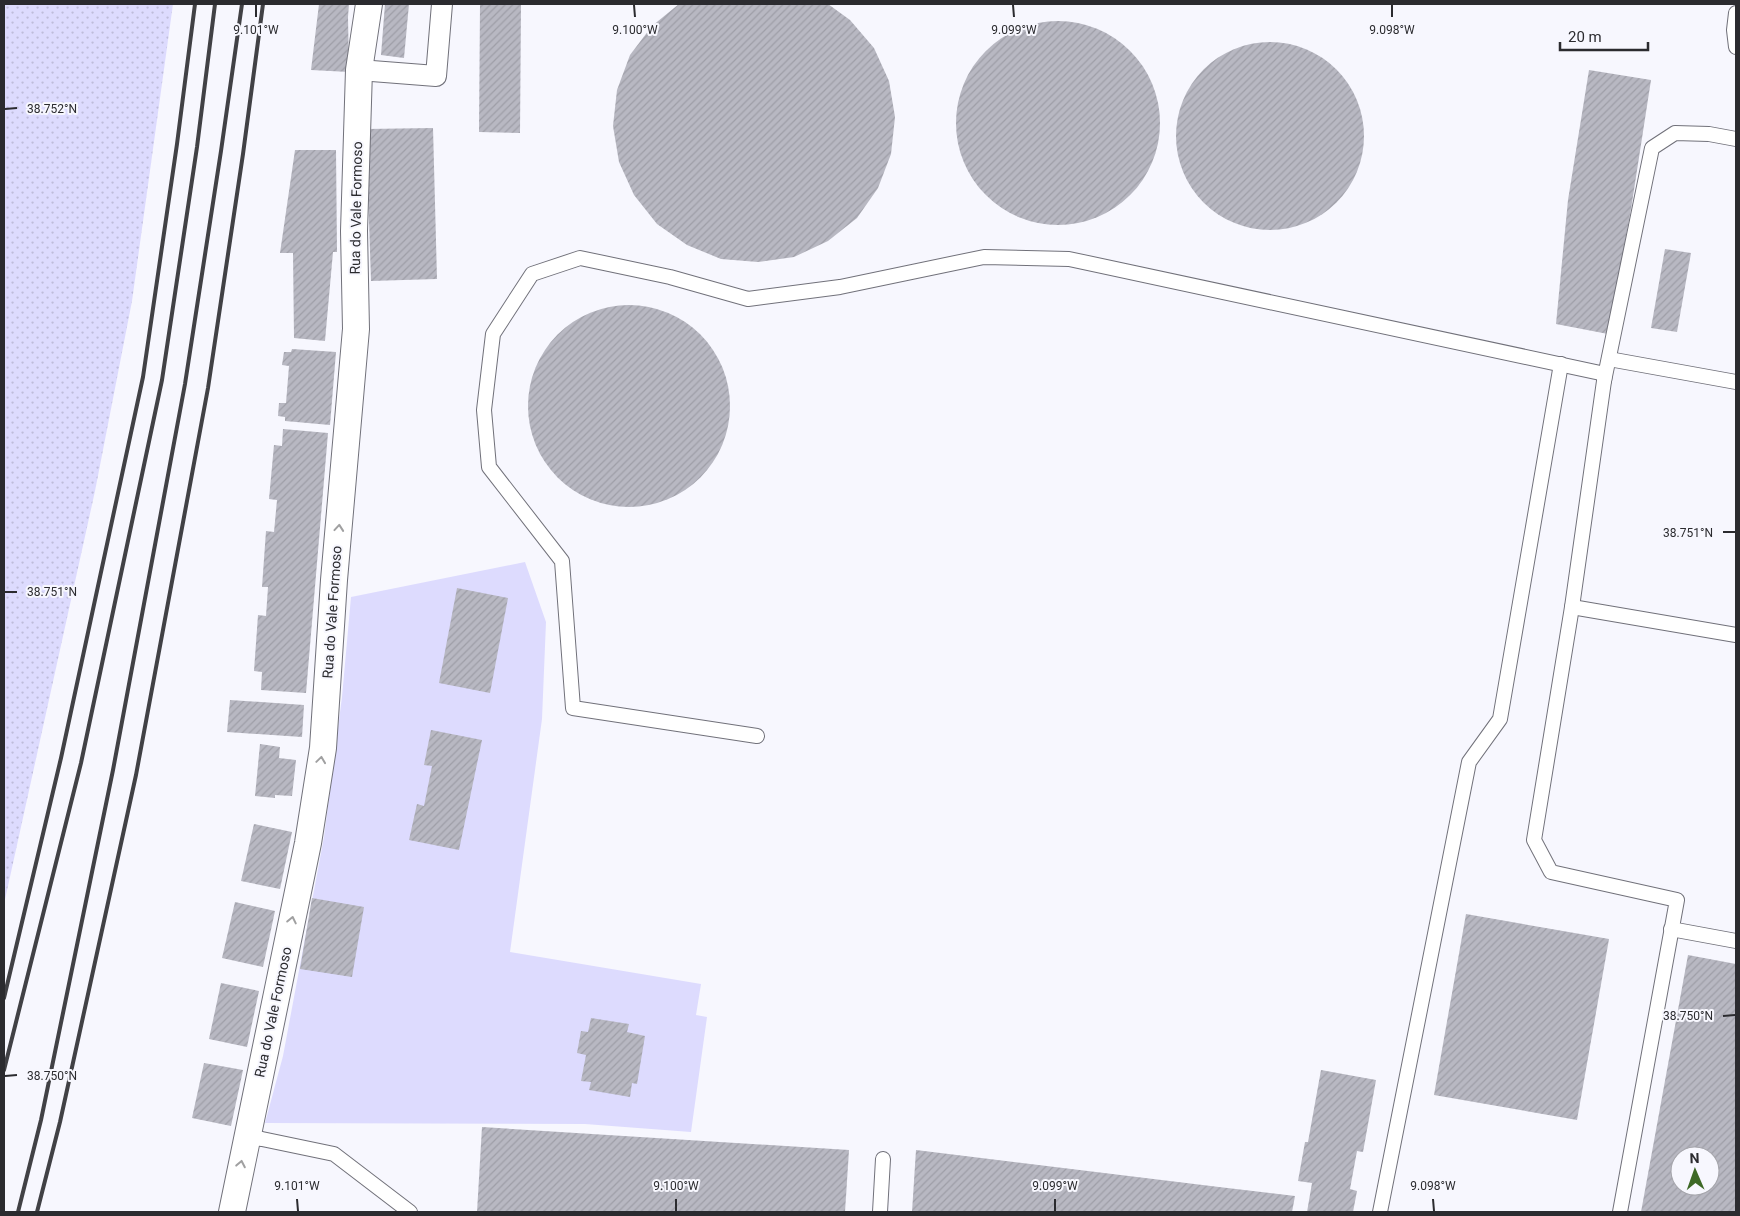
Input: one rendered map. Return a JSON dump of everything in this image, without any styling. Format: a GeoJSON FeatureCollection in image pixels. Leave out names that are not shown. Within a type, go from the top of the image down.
{"type":"FeatureCollection","features":[{"type":"Feature","properties":{"kind":"street","name":"Rua do Vale Formoso"},"geometry":{"type":"LineString","coordinates":[[232,1212],[308,843],[322,748],[334,580],[356,330],[354,231],[359,70],[369,4]]}},
{"type":"Feature","properties":{"kind":"street"},"geometry":{"type":"LineString","coordinates":[[359,70],[436,76],[442,4]]}},
{"type":"Feature","properties":{"kind":"lane"},"geometry":{"type":"LineString","coordinates":[[1736,13],[1734,30],[1736,47]]}},
{"type":"Feature","properties":{"kind":"lane"},"geometry":{"type":"LineString","coordinates":[[1604,384],[1652,148],[1675,134],[1710,134],[1736,139]]}},
{"type":"Feature","properties":{"kind":"lane"},"geometry":{"type":"LineString","coordinates":[[757,736],[573,708],[562,561],[489,468],[488,458],[484,410],[493,334],[532,274],[580,258],[670,277],[748,299],[840,287],[984,257],[1069,259],[1605,374],[1572,607],[1534,840],[1551,872],[1677,900],[1620,1212]]}},
{"type":"Feature","properties":{"kind":"lane"},"geometry":{"type":"LineString","coordinates":[[1609,359],[1736,382]]}},
{"type":"Feature","properties":{"kind":"lane"},"geometry":{"type":"LineString","coordinates":[[1380,1212],[1469,762],[1500,719],[1562,364]]}},
{"type":"Feature","properties":{"kind":"lane"},"geometry":{"type":"LineString","coordinates":[[1572,607],[1736,636]]}},
{"type":"Feature","properties":{"kind":"lane"},"geometry":{"type":"LineString","coordinates":[[1671,929],[1736,941]]}},
{"type":"Feature","properties":{"kind":"lane"},"geometry":{"type":"LineString","coordinates":[[247,1138],[262,1139],[334,1154],[410,1212]]}},
{"type":"Feature","properties":{"kind":"lane"},"geometry":{"type":"LineString","coordinates":[[880,1212],[883,1159]]}},
{"type":"Feature","properties":{"kind":"shaded area"},"geometry":{"type":"Polygon","coordinates":[[[4,4],[173,4],[132,301],[95,491],[4,904],[4,4]]]}},
{"type":"Feature","properties":{"kind":"shaded area"},"geometry":{"type":"Polygon","coordinates":[[[525,562],[546,622],[542,719],[510,952],[701,984],[696,1015],[707,1017],[691,1132],[585,1124],[265,1123],[283,1056],[324,837],[342,697],[351,597],[525,562]]]}},
{"type":"Feature","properties":{"kind":"building"},"geometry":{"type":"Polygon","coordinates":[[[319,4],[349,4],[349,72],[311,70],[319,4]]]}},
{"type":"Feature","properties":{"kind":"building"},"geometry":{"type":"Polygon","coordinates":[[[385,4],[409,4],[404,58],[381,55],[385,4]]]}},
{"type":"Feature","properties":{"kind":"building"},"geometry":{"type":"Polygon","coordinates":[[[480,4],[521,4],[520,133],[479,132],[480,4]]]}},
{"type":"Feature","properties":{"kind":"building"},"geometry":{"type":"Polygon","coordinates":[[[679,4],[828,4],[850,20],[874,48],[889,81],[895,117],[891,154],[878,188],[857,218],[828,241],[794,257],[758,262],[721,259],[687,245],[657,224],[634,195],[619,162],[613,126],[617,90],[630,55],[652,26],[679,4]]]}},
{"type":"Feature","properties":{"kind":"building"},"geometry":{"type":"Polygon","coordinates":[[[1048,21],[1068,21],[1088,25],[1106,33],[1123,44],[1137,58],[1148,75],[1156,93],[1160,123],[1156,153],[1148,171],[1137,188],[1123,202],[1106,213],[1088,221],[1068,225],[1048,225],[1028,221],[1010,213],[993,202],[979,188],[968,171],[960,153],[956,133],[956,113],[960,93],[968,75],[979,58],[993,44],[1010,33],[1028,25],[1048,21]]]}},
{"type":"Feature","properties":{"kind":"building"},"geometry":{"type":"Polygon","coordinates":[[[1270,42],[1297,46],[1314,53],[1336,70],[1353,92],[1360,109],[1364,136],[1360,163],[1353,180],[1336,202],[1314,219],[1297,226],[1270,230],[1243,226],[1226,219],[1204,202],[1187,180],[1180,163],[1176,136],[1180,109],[1187,92],[1204,70],[1226,53],[1243,46],[1270,42]]]}},
{"type":"Feature","properties":{"kind":"building"},"geometry":{"type":"Polygon","coordinates":[[[1589,70],[1651,80],[1631,209],[1608,334],[1556,324],[1568,200],[1589,70]]]}},
{"type":"Feature","properties":{"kind":"building"},"geometry":{"type":"Polygon","coordinates":[[[433,128],[437,279],[371,281],[366,129],[433,128]]]}},
{"type":"Feature","properties":{"kind":"building"},"geometry":{"type":"Polygon","coordinates":[[[295,150],[336,150],[337,252],[333,252],[325,341],[294,338],[293,253],[280,253],[295,150]]]}},
{"type":"Feature","properties":{"kind":"building"},"geometry":{"type":"Polygon","coordinates":[[[1665,249],[1691,253],[1677,332],[1651,328],[1665,249]]]}},
{"type":"Feature","properties":{"kind":"building"},"geometry":{"type":"Polygon","coordinates":[[[629,305],[649,307],[668,313],[685,322],[707,342],[722,367],[728,386],[730,406],[728,426],[722,445],[713,462],[693,484],[668,499],[649,505],[629,507],[609,505],[590,499],[573,490],[551,470],[536,445],[530,426],[528,406],[530,386],[536,367],[545,350],[565,328],[590,313],[609,307],[629,305]]]}},
{"type":"Feature","properties":{"kind":"building"},"geometry":{"type":"Polygon","coordinates":[[[292,349],[336,352],[330,425],[285,421],[285,417],[278,416],[279,403],[286,403],[289,366],[282,365],[284,352],[291,352],[292,349]]]}},
{"type":"Feature","properties":{"kind":"building"},"geometry":{"type":"Polygon","coordinates":[[[283,429],[328,433],[306,693],[261,690],[262,672],[254,671],[258,615],[266,616],[268,587],[262,587],[266,531],[274,532],[277,500],[269,499],[274,445],[282,446],[283,429]]]}},
{"type":"Feature","properties":{"kind":"building"},"geometry":{"type":"Polygon","coordinates":[[[457,588],[508,598],[490,693],[439,683],[457,588]]]}},
{"type":"Feature","properties":{"kind":"building"},"geometry":{"type":"Polygon","coordinates":[[[230,700],[304,705],[302,737],[227,732],[230,700]]]}},
{"type":"Feature","properties":{"kind":"building"},"geometry":{"type":"Polygon","coordinates":[[[431,730],[482,740],[459,850],[409,840],[417,804],[424,806],[432,766],[424,765],[431,730]]]}},
{"type":"Feature","properties":{"kind":"building"},"geometry":{"type":"Polygon","coordinates":[[[260,744],[280,747],[279,758],[296,760],[292,796],[275,795],[275,798],[255,796],[260,744]]]}},
{"type":"Feature","properties":{"kind":"building"},"geometry":{"type":"Polygon","coordinates":[[[254,824],[292,832],[280,889],[241,881],[254,824]]]}},
{"type":"Feature","properties":{"kind":"building"},"geometry":{"type":"Polygon","coordinates":[[[312,898],[364,907],[352,977],[300,969],[312,898]]]}},
{"type":"Feature","properties":{"kind":"building"},"geometry":{"type":"Polygon","coordinates":[[[235,902],[275,911],[263,967],[222,958],[235,902]]]}},
{"type":"Feature","properties":{"kind":"building"},"geometry":{"type":"Polygon","coordinates":[[[1466,914],[1609,939],[1577,1120],[1434,1095],[1466,914]]]}},
{"type":"Feature","properties":{"kind":"building"},"geometry":{"type":"Polygon","coordinates":[[[1688,955],[1736,964],[1736,1212],[1641,1212],[1688,955]]]}},
{"type":"Feature","properties":{"kind":"building"},"geometry":{"type":"Polygon","coordinates":[[[221,983],[259,991],[247,1047],[209,1039],[221,983]]]}},
{"type":"Feature","properties":{"kind":"building"},"geometry":{"type":"Polygon","coordinates":[[[591,1018],[629,1024],[627,1032],[645,1036],[637,1084],[632,1083],[630,1097],[589,1090],[591,1082],[581,1081],[586,1055],[577,1053],[581,1031],[588,1032],[591,1018]]]}},
{"type":"Feature","properties":{"kind":"building"},"geometry":{"type":"Polygon","coordinates":[[[204,1063],[243,1070],[231,1126],[192,1118],[204,1063]]]}},
{"type":"Feature","properties":{"kind":"building"},"geometry":{"type":"Polygon","coordinates":[[[1321,1070],[1376,1080],[1363,1152],[1357,1151],[1350,1189],[1357,1191],[1353,1212],[1307,1212],[1312,1183],[1298,1181],[1305,1142],[1308,1142],[1321,1070]]]}},
{"type":"Feature","properties":{"kind":"building"},"geometry":{"type":"Polygon","coordinates":[[[482,1127],[849,1150],[845,1212],[477,1212],[482,1127]]]}},
{"type":"Feature","properties":{"kind":"building"},"geometry":{"type":"Polygon","coordinates":[[[916,1150],[1295,1196],[1292,1212],[912,1212],[916,1150]]]}},
{"type":"Feature","properties":{"kind":"railway"},"geometry":{"type":"LineString","coordinates":[[4,998],[61,758],[143,377],[177,144],[195,4]]}},
{"type":"Feature","properties":{"kind":"railway"},"geometry":{"type":"LineString","coordinates":[[4,1070],[81,763],[162,380],[197,147],[215,4]]}},
{"type":"Feature","properties":{"kind":"railway"},"geometry":{"type":"LineString","coordinates":[[18,1212],[41,1120],[113,770],[185,384],[242,4]]}},
{"type":"Feature","properties":{"kind":"railway"},"geometry":{"type":"LineString","coordinates":[[37,1212],[60,1122],[136,775],[208,388],[263,4]]}}]}
